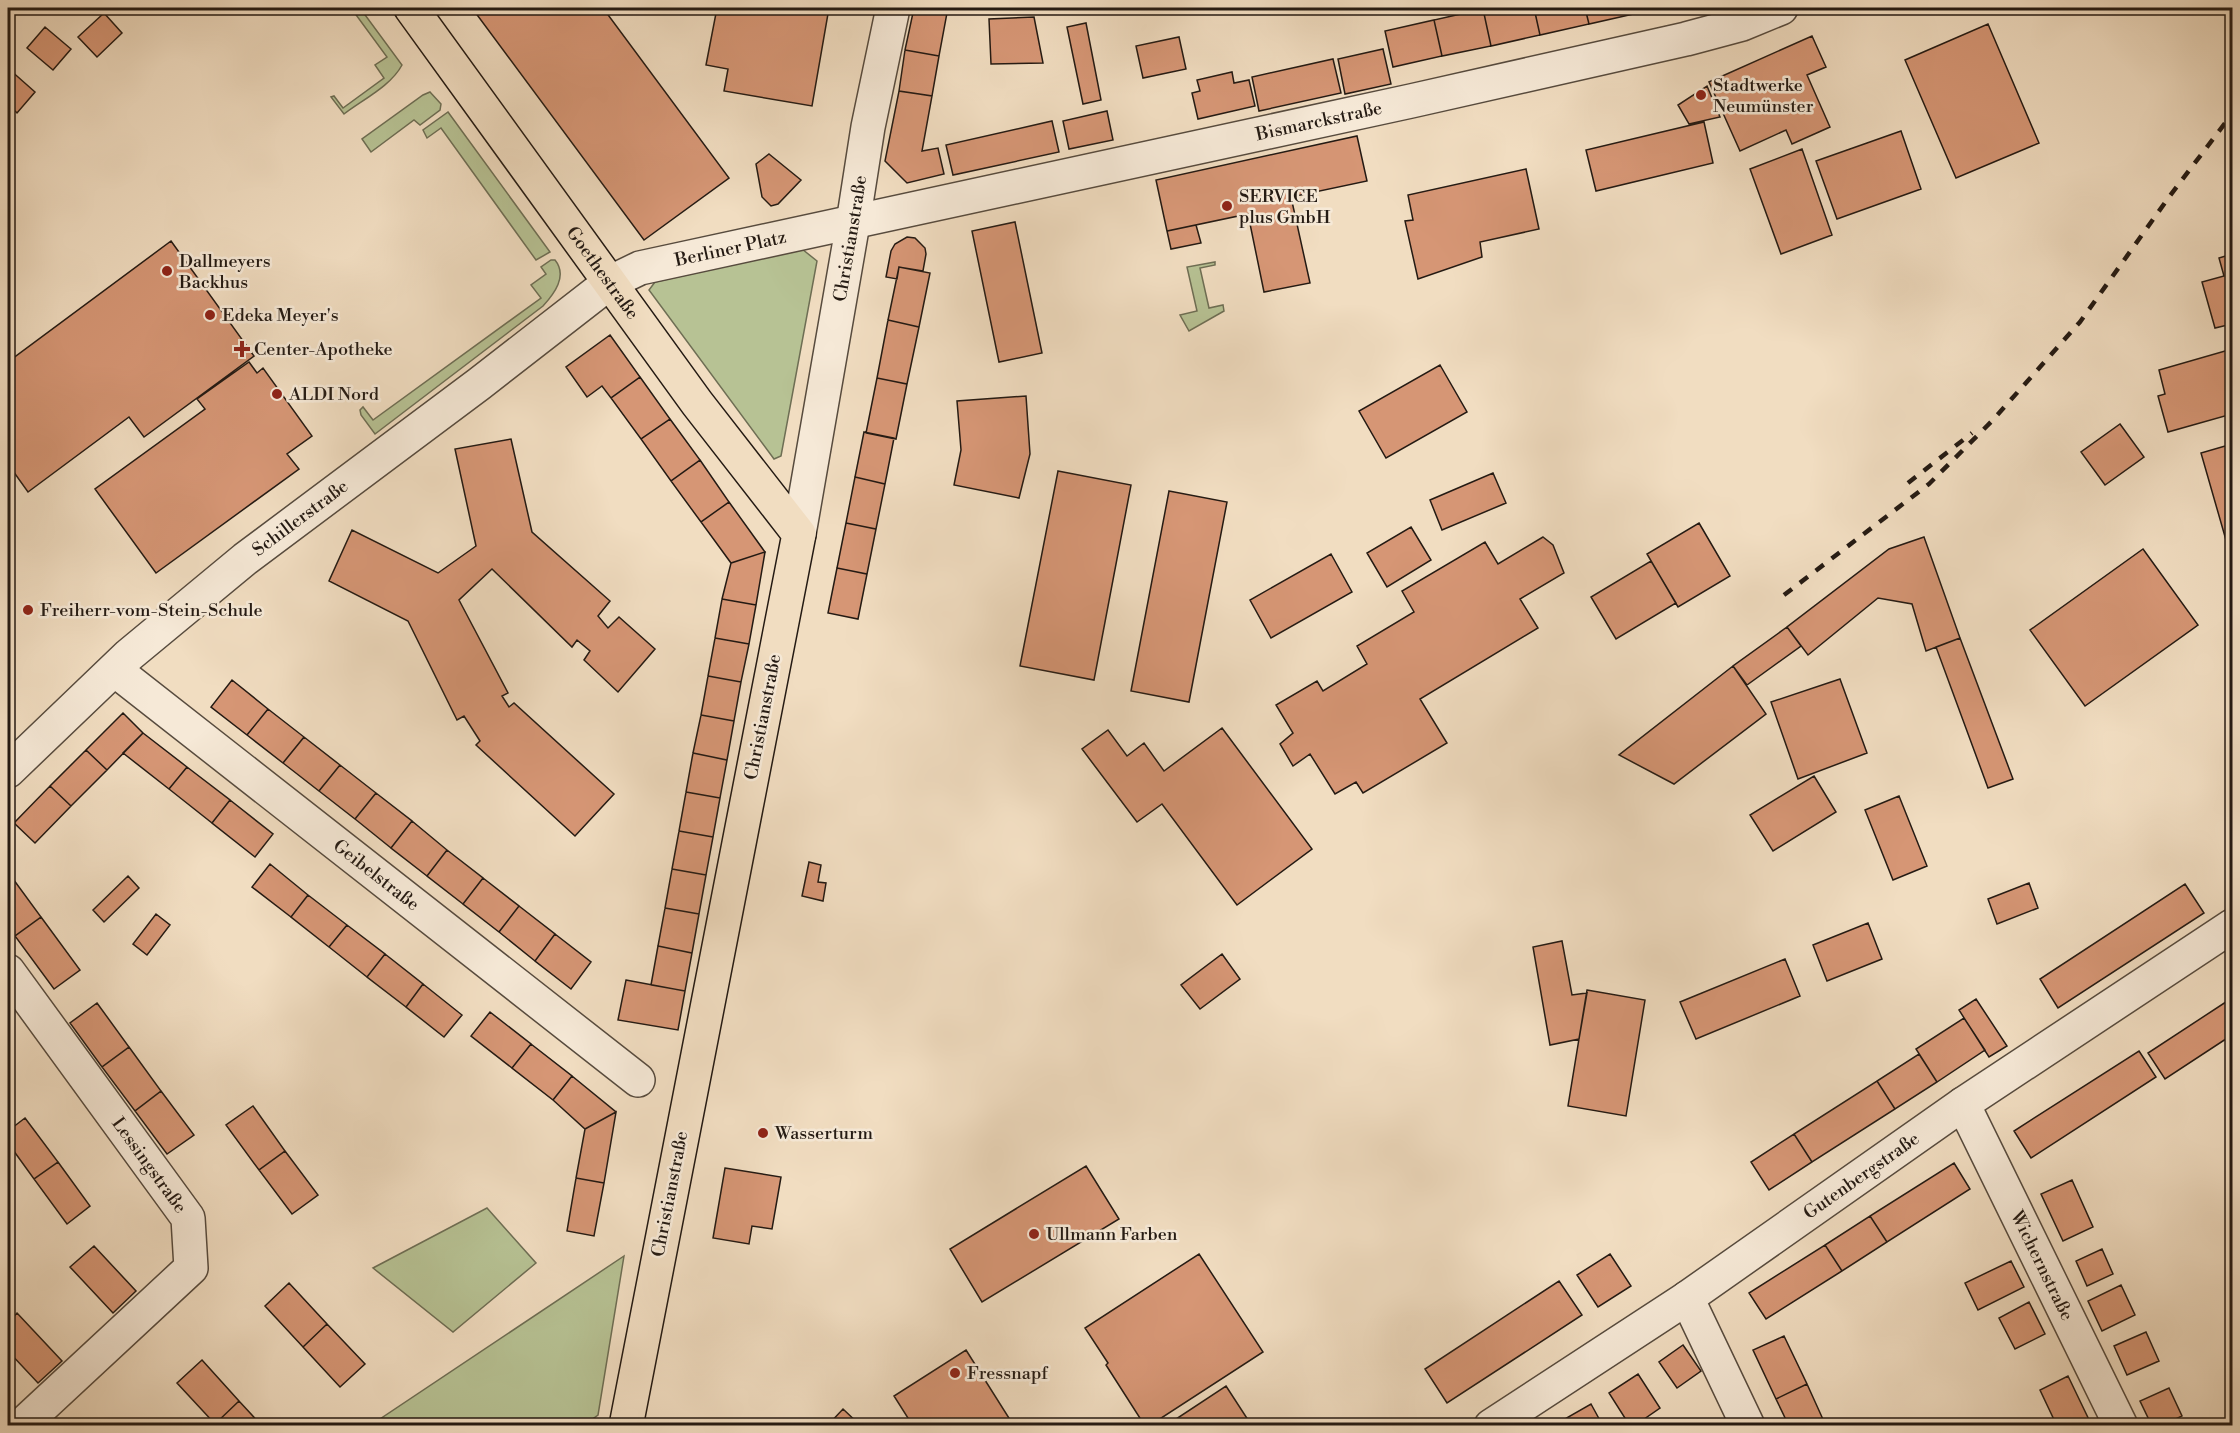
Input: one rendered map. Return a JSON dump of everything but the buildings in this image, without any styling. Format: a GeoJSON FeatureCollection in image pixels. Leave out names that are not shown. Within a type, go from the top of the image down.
{"type":"FeatureCollection","features":[{"type":"Feature","properties":{"kind":"main road","name":"Goethestraße"},"geometry":{"type":"LineString","coordinates":[[411,8],[697,403],[799,534]]}},
{"type":"Feature","properties":{"kind":"main road","name":"Christianstraße"},"geometry":{"type":"LineString","coordinates":[[626,1425],[799,534]]}},
{"type":"Feature","properties":{"kind":"street","name":"Christianstraße"},"geometry":{"type":"LineString","coordinates":[[799,534],[868,127],[893,8]]}},
{"type":"Feature","properties":{"kind":"street","name":"Bismarckstraße"},"geometry":{"type":"LineString","coordinates":[[853,223],[1675,41],[1742,24],[1781,8]]}},
{"type":"Feature","properties":{"kind":"street","name":"Berliner Platz"},"geometry":{"type":"LineString","coordinates":[[609,283],[639,268],[853,223]]}},
{"type":"Feature","properties":{"kind":"street","name":"Schillerstraße"},"geometry":{"type":"LineString","coordinates":[[8,771],[129,655],[245,559],[609,283]]}},
{"type":"Feature","properties":{"kind":"street","name":"Geibelstraße"},"geometry":{"type":"LineString","coordinates":[[115,670],[638,1080]]}},
{"type":"Feature","properties":{"kind":"street","name":"Gutenbergstraße"},"geometry":{"type":"LineString","coordinates":[[1491,1425],[1687,1298],[1963,1104],[2232,926]]}},
{"type":"Feature","properties":{"kind":"street","name":"Lessingstraße"},"geometry":{"type":"LineString","coordinates":[[8,971],[188,1218],[191,1268],[21,1425]]}},
{"type":"Feature","properties":{"kind":"street","name":"Wichernstraße"},"geometry":{"type":"LineString","coordinates":[[1963,1104],[2121,1425]]}},
{"type":"Feature","properties":{"kind":"street"},"geometry":{"type":"LineString","coordinates":[[1687,1298],[1748,1425]]}},
{"type":"Feature","properties":{"kind":"green space"},"geometry":{"type":"Polygon","coordinates":[[[351,8],[360,8],[402,65],[384,86],[344,114],[331,97],[334,96],[343,108],[384,78],[375,65],[387,57],[351,8]]]}},
{"type":"Feature","properties":{"kind":"green space"},"geometry":{"type":"Polygon","coordinates":[[[430,92],[441,104],[440,110],[420,125],[414,120],[371,152],[362,139],[430,92]]]}},
{"type":"Feature","properties":{"kind":"green space"},"geometry":{"type":"Polygon","coordinates":[[[448,112],[550,252],[536,260],[441,128],[427,138],[423,130],[448,112]]]}},
{"type":"Feature","properties":{"kind":"green space"},"geometry":{"type":"Polygon","coordinates":[[[802,249],[817,261],[781,456],[774,459],[649,290],[655,282],[802,249]]]}},
{"type":"Feature","properties":{"kind":"green space"},"geometry":{"type":"Polygon","coordinates":[[[555,260],[559,266],[560,278],[555,290],[543,306],[375,434],[361,415],[360,410],[363,407],[373,420],[541,298],[531,285],[546,274],[541,267],[555,260]]]}},
{"type":"Feature","properties":{"kind":"green space"},"geometry":{"type":"Polygon","coordinates":[[[1215,262],[1215,265],[1200,268],[1209,308],[1223,305],[1224,311],[1189,331],[1180,315],[1197,311],[1187,267],[1215,262]]]}},
{"type":"Feature","properties":{"kind":"green space"},"geometry":{"type":"Polygon","coordinates":[[[487,1208],[536,1263],[453,1332],[373,1268],[487,1208]]]}},
{"type":"Feature","properties":{"kind":"green space"},"geometry":{"type":"Polygon","coordinates":[[[624,1256],[598,1415],[584,1425],[371,1425],[624,1256]]]}},
{"type":"Feature","properties":{"kind":"railway"},"geometry":{"type":"LineString","coordinates":[[1784,595],[1929,484],[1992,421],[2080,322],[2169,197],[2232,114]]}},
{"type":"Feature","properties":{"kind":"railway"},"geometry":{"type":"LineString","coordinates":[[1908,483],[1972,433]]}},
{"type":"Feature","properties":{"kind":"place","name":"Stadtwerke Neumünster"},"geometry":{"type":"Point","coordinates":[1701,95]}},
{"type":"Feature","properties":{"kind":"place","name":"SERVICE plus GmbH"},"geometry":{"type":"Point","coordinates":[1227,206]}},
{"type":"Feature","properties":{"kind":"place","name":"Dallmeyers Backhus"},"geometry":{"type":"Point","coordinates":[167,271]}},
{"type":"Feature","properties":{"kind":"place","name":"Edeka Meyer's"},"geometry":{"type":"Point","coordinates":[210,315]}},
{"type":"Feature","properties":{"kind":"place","name":"Center-Apotheke"},"geometry":{"type":"Point","coordinates":[242,349]}},
{"type":"Feature","properties":{"kind":"place","name":"ALDI Nord"},"geometry":{"type":"Point","coordinates":[277,394]}},
{"type":"Feature","properties":{"kind":"place","name":"Freiherr-vom-Stein-Schule"},"geometry":{"type":"Point","coordinates":[28,610]}},
{"type":"Feature","properties":{"kind":"place","name":"Wasserturm"},"geometry":{"type":"Point","coordinates":[763,1133]}},
{"type":"Feature","properties":{"kind":"place","name":"Ullmann Farben"},"geometry":{"type":"Point","coordinates":[1034,1234]}},
{"type":"Feature","properties":{"kind":"place","name":"Fressnapf"},"geometry":{"type":"Point","coordinates":[955,1373]}}]}
